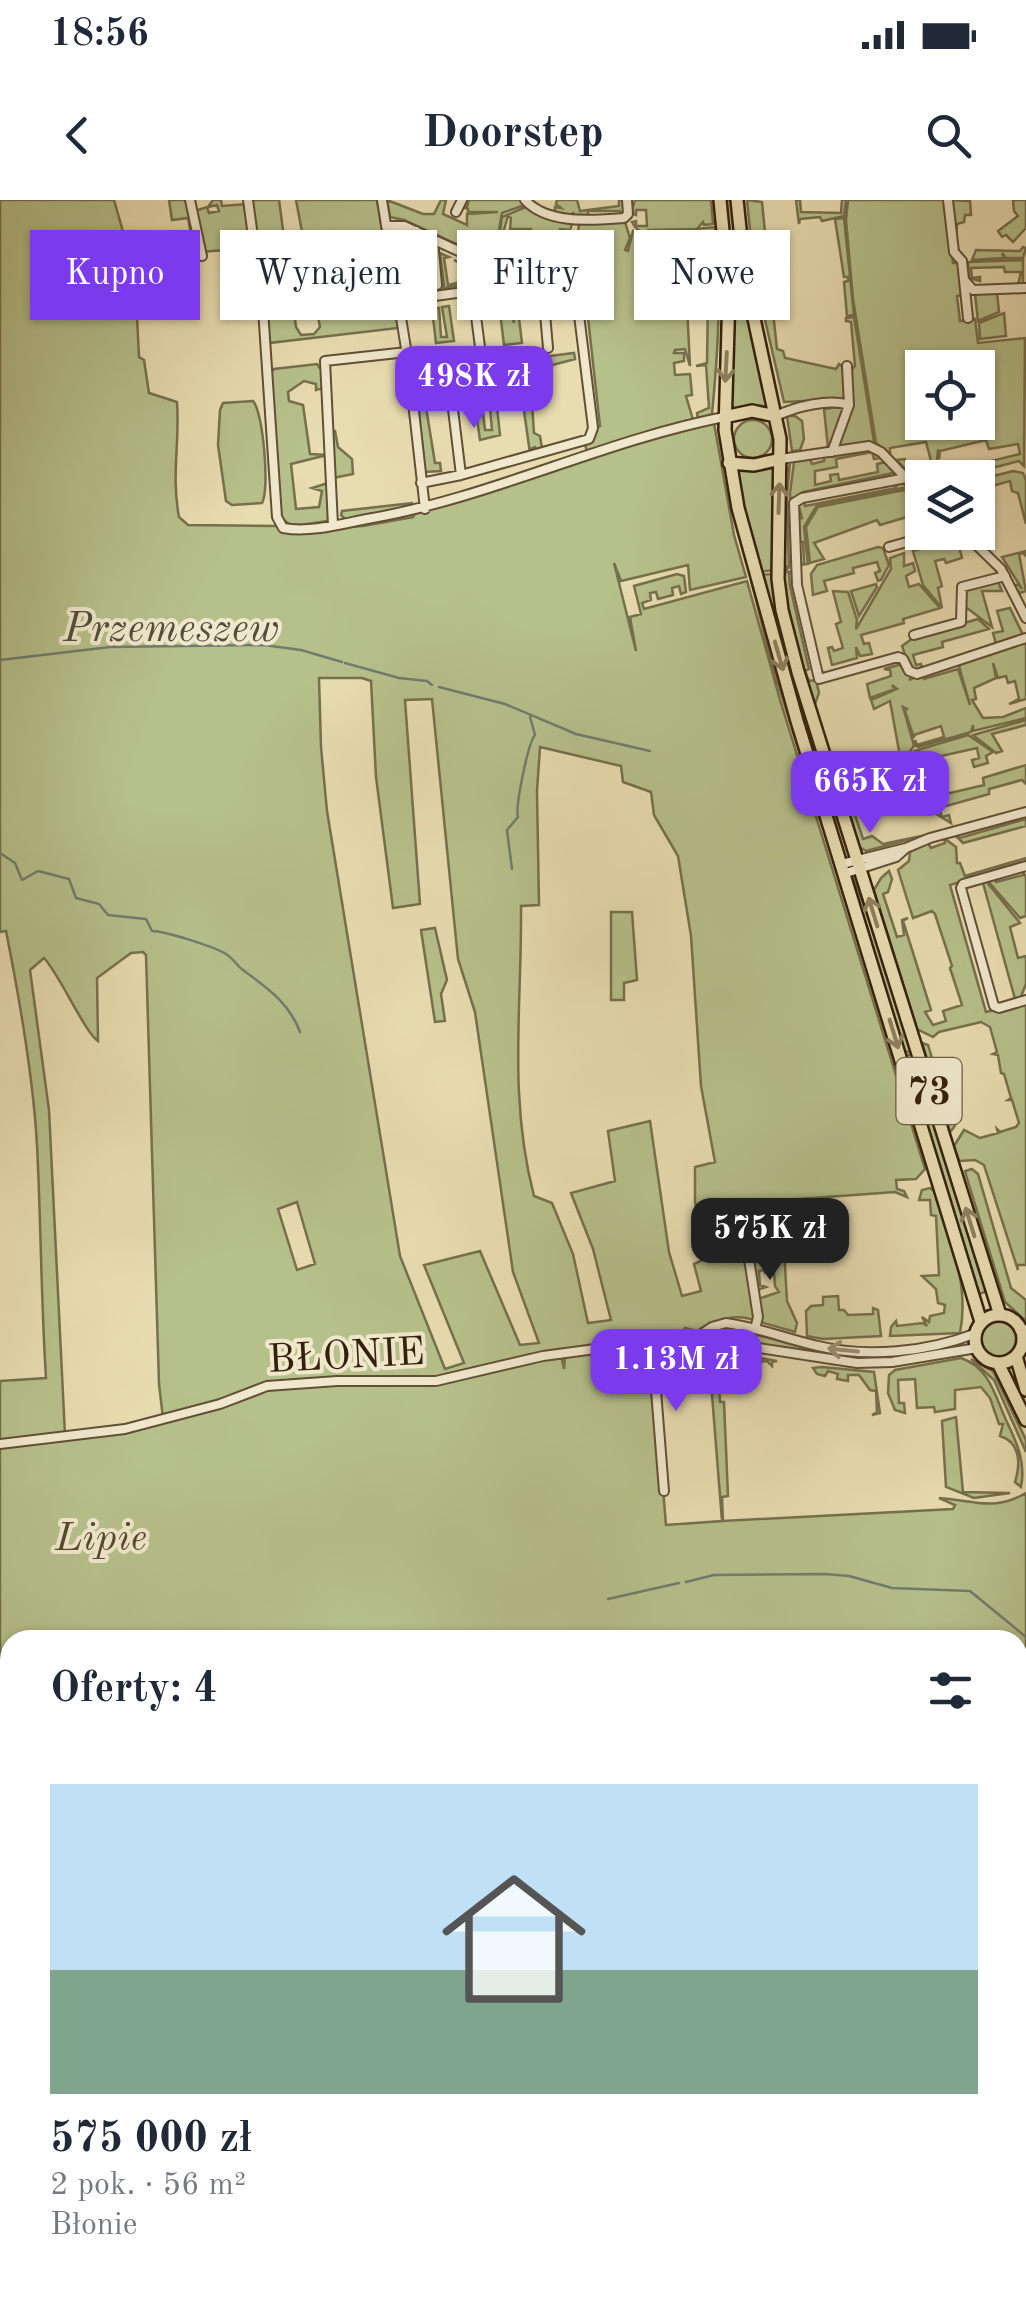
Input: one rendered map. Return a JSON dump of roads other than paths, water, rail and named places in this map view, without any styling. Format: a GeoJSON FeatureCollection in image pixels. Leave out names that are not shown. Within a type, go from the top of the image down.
{"type":"FeatureCollection","features":[{"type":"Feature","properties":{"kind":"main road","name":"73"},"geometry":{"type":"LineString","coordinates":[[720,200],[729,294],[724,418],[728,463],[786,685],[982,1322]]}},
{"type":"Feature","properties":{"kind":"main road","name":"73"},"geometry":{"type":"LineString","coordinates":[[737,200],[745,277],[778,410],[781,459],[777,556],[782,610],[1000,1315]]}},
{"type":"Feature","properties":{"kind":"main road"},"geometry":{"type":"LineString","coordinates":[[724,418],[778,410]]}},
{"type":"Feature","properties":{"kind":"main road"},"geometry":{"type":"LineString","coordinates":[[728,463],[754,465],[781,459]]}},
{"type":"Feature","properties":{"kind":"main road"},"geometry":{"type":"LineString","coordinates":[[1026,1390],[1023,1330],[1012,1319],[1000,1315],[982,1322],[974,1334],[977,1348],[984,1357],[998,1363],[1026,1420]]}},
{"type":"Feature","properties":{"kind":"main road"},"geometry":{"type":"LineString","coordinates":[[998,1363],[1021,1350]]}},
{"type":"Feature","properties":{"kind":"street"},"geometry":{"type":"LineString","coordinates":[[190,200],[202,256]]}},
{"type":"Feature","properties":{"kind":"street"},"geometry":{"type":"LineString","coordinates":[[248,200],[263,309],[280,525],[297,530],[425,509],[624,444],[724,418]]}},
{"type":"Feature","properties":{"kind":"street"},"geometry":{"type":"LineString","coordinates":[[382,200],[387,230]]}},
{"type":"Feature","properties":{"kind":"street"},"geometry":{"type":"LineString","coordinates":[[456,212],[462,200]]}},
{"type":"Feature","properties":{"kind":"street"},"geometry":{"type":"LineString","coordinates":[[524,200],[535,210],[552,216],[587,218],[624,218],[628,214],[627,200]]}},
{"type":"Feature","properties":{"kind":"street"},"geometry":{"type":"LineString","coordinates":[[948,200],[954,252],[962,262],[968,318]]}},
{"type":"Feature","properties":{"kind":"street"},"geometry":{"type":"LineString","coordinates":[[386,226],[401,225],[414,230]]}},
{"type":"Feature","properties":{"kind":"street"},"geometry":{"type":"LineString","coordinates":[[964,281],[973,290],[1026,288]]}},
{"type":"Feature","properties":{"kind":"street"},"geometry":{"type":"LineString","coordinates":[[401,320],[425,509]]}},
{"type":"Feature","properties":{"kind":"street"},"geometry":{"type":"LineString","coordinates":[[476,320],[480,347]]}},
{"type":"Feature","properties":{"kind":"street"},"geometry":{"type":"LineString","coordinates":[[546,320],[548,348]]}},
{"type":"Feature","properties":{"kind":"street"},"geometry":{"type":"LineString","coordinates":[[421,483],[584,442],[592,434],[579,320]]}},
{"type":"Feature","properties":{"kind":"street"},"geometry":{"type":"LineString","coordinates":[[333,525],[325,362],[407,352]]}},
{"type":"Feature","properties":{"kind":"street"},"geometry":{"type":"LineString","coordinates":[[832,452],[850,405],[848,366]]}},
{"type":"Feature","properties":{"kind":"street"},"geometry":{"type":"LineString","coordinates":[[451,393],[461,475]]}},
{"type":"Feature","properties":{"kind":"street"},"geometry":{"type":"LineString","coordinates":[[778,410],[828,403],[850,405]]}},
{"type":"Feature","properties":{"kind":"street"},"geometry":{"type":"LineString","coordinates":[[781,459],[864,446],[874,448],[905,477]]}},
{"type":"Feature","properties":{"kind":"street"},"geometry":{"type":"LineString","coordinates":[[528,457],[531,476]]}},
{"type":"Feature","properties":{"kind":"street"},"geometry":{"type":"LineString","coordinates":[[905,478],[802,498],[794,503],[797,585],[818,678],[898,657],[908,672],[917,674],[1026,638]]}},
{"type":"Feature","properties":{"kind":"street"},"geometry":{"type":"LineString","coordinates":[[890,548],[905,543]]}},
{"type":"Feature","properties":{"kind":"street"},"geometry":{"type":"LineString","coordinates":[[980,550],[1005,576],[1026,618]]}},
{"type":"Feature","properties":{"kind":"street"},"geometry":{"type":"LineString","coordinates":[[914,635],[961,622],[962,587],[1005,576]]}},
{"type":"Feature","properties":{"kind":"street"},"geometry":{"type":"LineString","coordinates":[[844,868],[896,856],[906,848],[1026,812]]}},
{"type":"Feature","properties":{"kind":"street"},"geometry":{"type":"LineString","coordinates":[[1026,866],[963,886],[993,1004],[998,1008],[1026,1000]]}},
{"type":"Feature","properties":{"kind":"street"},"geometry":{"type":"LineString","coordinates":[[726,1343],[729,1331],[755,1329],[758,1317],[745,1233]]}},
{"type":"Feature","properties":{"kind":"street","name":"BŁONIE"},"geometry":{"type":"LineString","coordinates":[[700,1335],[721,1323],[830,1349],[865,1352],[914,1348],[974,1334]]}},
{"type":"Feature","properties":{"kind":"street","name":"BŁONIE"},"geometry":{"type":"LineString","coordinates":[[0,1444],[126,1430],[208,1408],[268,1386],[436,1381],[543,1356],[700,1335],[726,1343],[857,1363],[892,1362],[977,1348]]}},
{"type":"Feature","properties":{"kind":"street"},"geometry":{"type":"LineString","coordinates":[[652,1340],[664,1491]]}},
{"type":"Feature","properties":{"kind":"waterway","name":"Przemeszew"},"geometry":{"type":"LineString","coordinates":[[0,660],[110,647],[264,645],[342,662]]}},
{"type":"Feature","properties":{"kind":"waterway","name":"Przemeszew"},"geometry":{"type":"LineString","coordinates":[[345,663],[432,685]]}},
{"type":"Feature","properties":{"kind":"waterway"},"geometry":{"type":"LineString","coordinates":[[439,687],[505,704],[576,734],[650,751]]}},
{"type":"Feature","properties":{"kind":"waterway"},"geometry":{"type":"LineString","coordinates":[[512,869],[507,830],[518,817],[523,775],[535,735],[530,717]]}},
{"type":"Feature","properties":{"kind":"waterway"},"geometry":{"type":"LineString","coordinates":[[0,853],[15,863],[22,880],[38,871],[69,879],[76,898],[99,904],[108,915],[146,919],[152,931],[226,954],[283,1004],[300,1032]]}},
{"type":"Feature","properties":{"kind":"waterway"},"geometry":{"type":"LineString","coordinates":[[686,1582],[714,1575],[825,1574],[892,1588],[970,1591],[1017,1630]]}},
{"type":"Feature","properties":{"kind":"waterway"},"geometry":{"type":"LineString","coordinates":[[608,1599],[679,1583]]}},
{"type":"Feature","properties":{"kind":"park label","name":"Lipie"},"geometry":{"type":"Point","coordinates":[101,1536]}}]}
